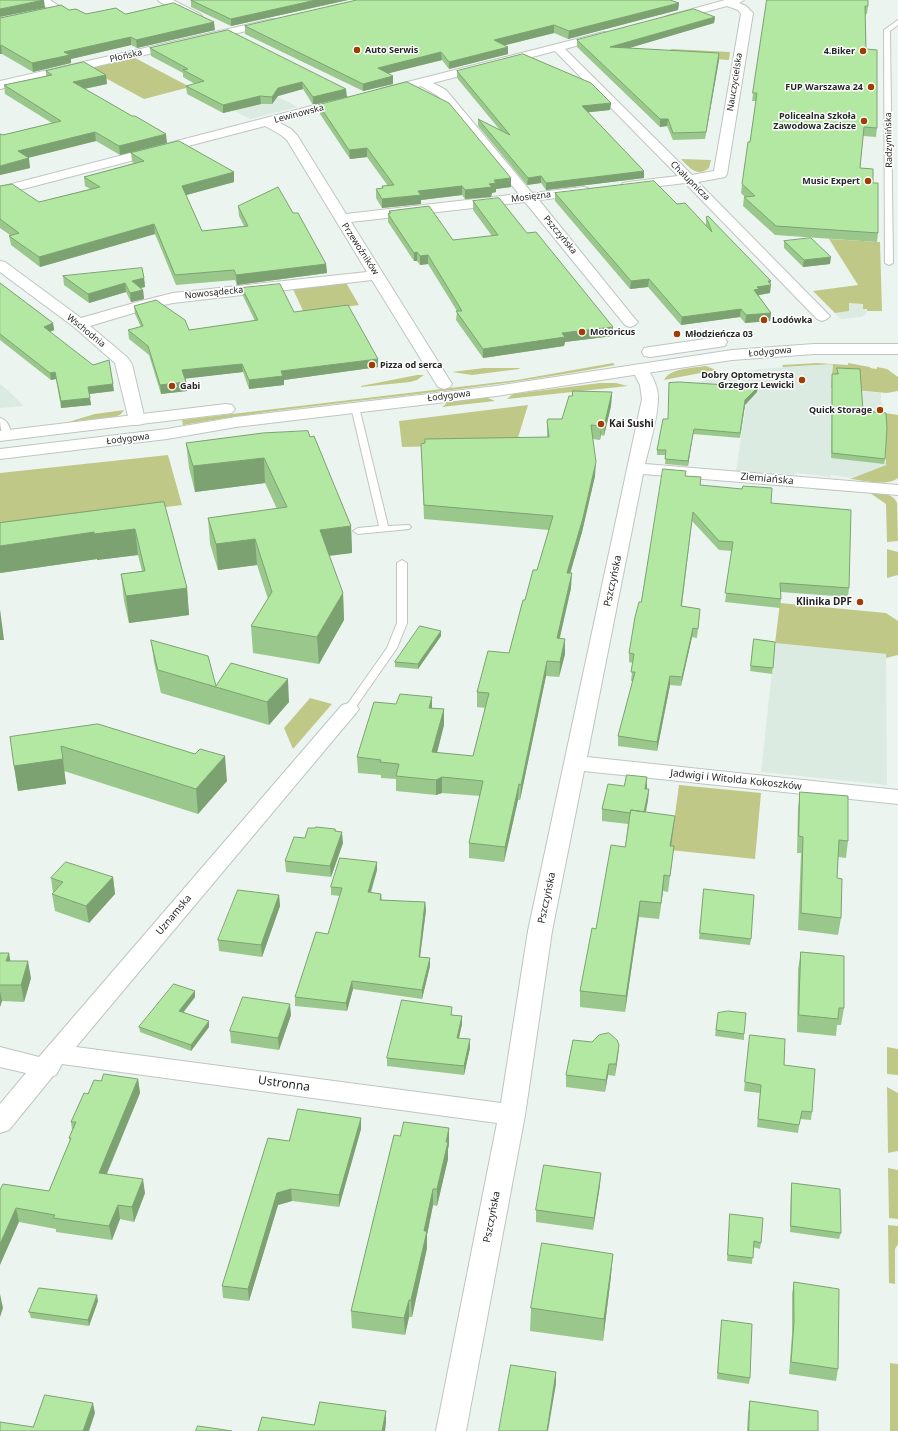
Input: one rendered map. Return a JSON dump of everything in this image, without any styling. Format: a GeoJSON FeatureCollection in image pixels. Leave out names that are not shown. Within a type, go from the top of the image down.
{"type":"FeatureCollection","features":[{"type":"Feature","properties":{"kind":"main road","name":"Łodygowa"},"geometry":{"type":"LineString","coordinates":[[790,335],[898,335]]}},
{"type":"Feature","properties":{"kind":"main road","name":"Łodygowa"},"geometry":{"type":"LineString","coordinates":[[3,431],[137,420],[444,384],[533,373],[688,346],[764,337]]}},
{"type":"Feature","properties":{"kind":"main road","name":"Łodygowa"},"geometry":{"type":"LineString","coordinates":[[0,454],[124,439],[236,422],[496,391],[710,358],[787,350],[839,348],[898,349]]}},
{"type":"Feature","properties":{"kind":"main road"},"geometry":{"type":"LineString","coordinates":[[124,439],[137,420]]}},
{"type":"Feature","properties":{"kind":"street"},"geometry":{"type":"LineString","coordinates":[[0,22],[58,10],[42,0]]}},
{"type":"Feature","properties":{"kind":"street"},"geometry":{"type":"LineString","coordinates":[[164,0],[243,39]]}},
{"type":"Feature","properties":{"kind":"street"},"geometry":{"type":"LineString","coordinates":[[661,20],[732,1]]}},
{"type":"Feature","properties":{"kind":"street","name":"Nauczycielska"},"geometry":{"type":"LineString","coordinates":[[689,179],[720,174],[747,12],[732,1]]}},
{"type":"Feature","properties":{"kind":"street","name":"Płońska"},"geometry":{"type":"LineString","coordinates":[[0,86],[283,20]]}},
{"type":"Feature","properties":{"kind":"street","name":"Lewinowska"},"geometry":{"type":"LineString","coordinates":[[0,191],[268,122],[359,95],[422,82],[616,32]]}},
{"type":"Feature","properties":{"kind":"street","name":"Chałupnicza"},"geometry":{"type":"LineString","coordinates":[[557,47],[689,179],[822,316]]}},
{"type":"Feature","properties":{"kind":"street","name":"Pszczyńska"},"geometry":{"type":"LineString","coordinates":[[422,82],[442,93],[529,197],[630,322]]}},
{"type":"Feature","properties":{"kind":"street","name":"Przewoźników"},"geometry":{"type":"LineString","coordinates":[[268,122],[286,132],[292,138],[444,384]]}},
{"type":"Feature","properties":{"kind":"street"},"geometry":{"type":"LineString","coordinates":[[613,188],[689,179]]}},
{"type":"Feature","properties":{"kind":"street","name":"Mosiężna"},"geometry":{"type":"LineString","coordinates":[[341,219],[597,190]]}},
{"type":"Feature","properties":{"kind":"street","name":"Wschodnia"},"geometry":{"type":"LineString","coordinates":[[0,265],[79,324],[124,364],[137,420]]}},
{"type":"Feature","properties":{"kind":"street","name":"Nowosądecka"},"geometry":{"type":"LineString","coordinates":[[79,324],[146,304],[173,298],[377,275]]}},
{"type":"Feature","properties":{"kind":"street","name":"Pszczyńska"},"geometry":{"type":"LineString","coordinates":[[451,1431],[512,1115],[540,931],[650,399],[648,385],[640,369]]}},
{"type":"Feature","properties":{"kind":"street","name":"Ziemiańska"},"geometry":{"type":"LineString","coordinates":[[636,468],[898,490]]}},
{"type":"Feature","properties":{"kind":"street","name":"Uznamska"},"geometry":{"type":"LineString","coordinates":[[0,1123],[349,709]]}},
{"type":"Feature","properties":{"kind":"street","name":"Jadwigi i Witolda Kokoszków"},"geometry":{"type":"LineString","coordinates":[[575,763],[898,797]]}},
{"type":"Feature","properties":{"kind":"street","name":"Ustronna"},"geometry":{"type":"LineString","coordinates":[[0,1056],[512,1115]]}},
{"type":"Feature","properties":{"kind":"lane","name":"Radzymińska"},"geometry":{"type":"LineString","coordinates":[[889,264],[887,30],[898,22]]}},
{"type":"Feature","properties":{"kind":"lane"},"geometry":{"type":"LineString","coordinates":[[889,175],[898,177]]}},
{"type":"Feature","properties":{"kind":"lane"},"geometry":{"type":"LineString","coordinates":[[355,407],[384,529]]}},
{"type":"Feature","properties":{"kind":"lane"},"geometry":{"type":"LineString","coordinates":[[358,531],[406,527]]}},
{"type":"Feature","properties":{"kind":"lane"},"geometry":{"type":"LineString","coordinates":[[349,709],[392,648],[402,623],[402,563]]}},
{"type":"Feature","properties":{"kind":"shaded area"},"geometry":{"type":"Polygon","coordinates":[[[238,76],[298,107],[250,119],[190,87],[238,76]]]}},
{"type":"Feature","properties":{"kind":"shaded area"},"geometry":{"type":"Polygon","coordinates":[[[849,303],[863,304],[867,312],[862,317],[841,319],[835,313],[849,311],[849,303]]]}},
{"type":"Feature","properties":{"kind":"shaded area"},"geometry":{"type":"Polygon","coordinates":[[[833,364],[832,388],[881,393],[881,401],[884,406],[886,465],[852,478],[798,473],[794,475],[736,471],[746,404],[680,386],[758,369],[833,364]]]}},
{"type":"Feature","properties":{"kind":"shaded area"},"geometry":{"type":"Polygon","coordinates":[[[0,384],[11,393],[24,406],[0,408],[0,384]]]}},
{"type":"Feature","properties":{"kind":"shaded area"},"geometry":{"type":"Polygon","coordinates":[[[775,643],[886,654],[887,785],[761,772],[775,643]]]}},
{"type":"Feature","properties":{"kind":"green space"},"geometry":{"type":"Polygon","coordinates":[[[672,49],[730,52],[729,60],[654,56],[672,49]]]}},
{"type":"Feature","properties":{"kind":"green space"},"geometry":{"type":"Polygon","coordinates":[[[135,58],[190,87],[144,99],[87,68],[135,58]]]}},
{"type":"Feature","properties":{"kind":"green space"},"geometry":{"type":"Polygon","coordinates":[[[681,159],[711,160],[709,168],[705,171],[697,172],[681,159]]]}},
{"type":"Feature","properties":{"kind":"green space"},"geometry":{"type":"Polygon","coordinates":[[[829,239],[880,242],[882,311],[867,311],[867,309],[863,309],[863,304],[849,303],[849,311],[835,313],[813,291],[858,285],[829,239]]]}},
{"type":"Feature","properties":{"kind":"green space"},"geometry":{"type":"Polygon","coordinates":[[[345,281],[359,305],[304,313],[292,287],[345,281]]]}},
{"type":"Feature","properties":{"kind":"green space"},"geometry":{"type":"Polygon","coordinates":[[[613,363],[615,365],[507,383],[237,416],[183,425],[182,420],[517,380],[613,363]]]}},
{"type":"Feature","properties":{"kind":"green space"},"geometry":{"type":"Polygon","coordinates":[[[817,363],[833,364],[783,367],[782,365],[817,363]]]}},
{"type":"Feature","properties":{"kind":"green space"},"geometry":{"type":"Polygon","coordinates":[[[848,363],[870,368],[877,369],[877,367],[887,369],[898,377],[898,391],[887,393],[831,388],[833,364],[848,365],[848,363]]]}},
{"type":"Feature","properties":{"kind":"green space"},"geometry":{"type":"Polygon","coordinates":[[[706,366],[716,370],[664,380],[671,373],[676,371],[706,366]]]}},
{"type":"Feature","properties":{"kind":"green space"},"geometry":{"type":"Polygon","coordinates":[[[484,368],[520,368],[472,375],[452,372],[484,368]]]}},
{"type":"Feature","properties":{"kind":"green space"},"geometry":{"type":"Polygon","coordinates":[[[417,375],[424,375],[417,380],[410,382],[361,387],[361,386],[417,375]]]}},
{"type":"Feature","properties":{"kind":"green space"},"geometry":{"type":"Polygon","coordinates":[[[600,383],[616,383],[628,386],[507,399],[513,394],[600,383]]]}},
{"type":"Feature","properties":{"kind":"green space"},"geometry":{"type":"Polygon","coordinates":[[[488,398],[495,401],[442,407],[448,402],[488,398]]]}},
{"type":"Feature","properties":{"kind":"green space"},"geometry":{"type":"Polygon","coordinates":[[[528,405],[516,444],[402,447],[399,421],[528,405]]]}},
{"type":"Feature","properties":{"kind":"green space"},"geometry":{"type":"Polygon","coordinates":[[[124,410],[121,414],[115,417],[68,422],[95,414],[124,410]]]}},
{"type":"Feature","properties":{"kind":"green space"},"geometry":{"type":"Polygon","coordinates":[[[885,413],[898,415],[898,478],[893,481],[881,483],[850,479],[886,465],[885,413]]]}},
{"type":"Feature","properties":{"kind":"green space"},"geometry":{"type":"Polygon","coordinates":[[[168,455],[182,505],[0,528],[0,473],[168,455]]]}},
{"type":"Feature","properties":{"kind":"green space"},"geometry":{"type":"Polygon","coordinates":[[[813,489],[887,494],[891,496],[897,503],[898,541],[887,542],[886,504],[870,493],[813,489]]]}},
{"type":"Feature","properties":{"kind":"green space"},"geometry":{"type":"Polygon","coordinates":[[[887,549],[898,552],[898,575],[887,578],[887,549]]]}},
{"type":"Feature","properties":{"kind":"green space"},"geometry":{"type":"Polygon","coordinates":[[[780,603],[886,613],[898,621],[898,655],[886,658],[886,654],[775,643],[780,603]]]}},
{"type":"Feature","properties":{"kind":"green space"},"geometry":{"type":"Polygon","coordinates":[[[310,698],[332,704],[293,749],[284,728],[310,698]]]}},
{"type":"Feature","properties":{"kind":"green space"},"geometry":{"type":"Polygon","coordinates":[[[679,785],[761,793],[755,859],[670,850],[679,785]]]}},
{"type":"Feature","properties":{"kind":"green space"},"geometry":{"type":"Polygon","coordinates":[[[887,1047],[898,1049],[898,1075],[887,1074],[887,1047]]]}},
{"type":"Feature","properties":{"kind":"green space"},"geometry":{"type":"Polygon","coordinates":[[[887,1087],[898,1093],[898,1151],[888,1153],[887,1087]]]}},
{"type":"Feature","properties":{"kind":"green space"},"geometry":{"type":"Polygon","coordinates":[[[888,1168],[898,1170],[898,1219],[889,1218],[888,1168]]]}},
{"type":"Feature","properties":{"kind":"green space"},"geometry":{"type":"Polygon","coordinates":[[[888,1225],[898,1226],[898,1244],[895,1249],[895,1284],[889,1283],[888,1225]]]}},
{"type":"Feature","properties":{"kind":"green space"},"geometry":{"type":"Polygon","coordinates":[[[890,1363],[898,1364],[898,1431],[890,1431],[890,1363]]]}},
{"type":"Feature","properties":{"kind":"building"},"geometry":{"type":"Polygon","coordinates":[[[0,0],[44,0],[0,9],[0,0]]]}},
{"type":"Feature","properties":{"kind":"building"},"geometry":{"type":"Polygon","coordinates":[[[191,0],[316,0],[231,19],[191,0]]]}},
{"type":"Feature","properties":{"kind":"building"},"geometry":{"type":"Polygon","coordinates":[[[357,0],[670,0],[679,3],[569,31],[554,25],[494,40],[508,47],[449,62],[441,52],[378,68],[393,76],[363,84],[245,26],[357,0]]]}},
{"type":"Feature","properties":{"kind":"building"},"geometry":{"type":"Polygon","coordinates":[[[767,0],[868,0],[868,6],[865,6],[866,49],[877,50],[877,128],[864,127],[860,168],[873,169],[873,183],[878,183],[878,233],[776,226],[744,197],[755,196],[742,184],[757,93],[753,93],[767,0]]]}},
{"type":"Feature","properties":{"kind":"building"},"geometry":{"type":"Polygon","coordinates":[[[174,3],[214,22],[136,40],[131,37],[64,52],[70,55],[32,63],[1,45],[0,46],[0,18],[61,5],[69,10],[76,9],[86,14],[116,8],[125,14],[174,3]]]}},
{"type":"Feature","properties":{"kind":"building"},"geometry":{"type":"Polygon","coordinates":[[[694,9],[715,17],[610,47],[719,53],[706,132],[673,133],[668,119],[660,119],[577,40],[694,9]]]}},
{"type":"Feature","properties":{"kind":"building"},"geometry":{"type":"Polygon","coordinates":[[[228,30],[346,89],[313,97],[302,82],[278,88],[272,97],[260,96],[223,105],[186,86],[204,81],[183,70],[188,69],[150,48],[228,30]]]}},
{"type":"Feature","properties":{"kind":"building"},"geometry":{"type":"Polygon","coordinates":[[[523,54],[591,83],[611,103],[582,106],[644,171],[546,183],[541,176],[528,178],[478,119],[510,135],[457,71],[523,54]]]}},
{"type":"Feature","properties":{"kind":"building"},"geometry":{"type":"Polygon","coordinates":[[[84,62],[106,75],[73,82],[166,134],[119,146],[95,132],[18,151],[29,158],[0,166],[0,134],[3,135],[61,121],[4,85],[52,75],[46,71],[84,62]]]}},
{"type":"Feature","properties":{"kind":"building"},"geometry":{"type":"Polygon","coordinates":[[[407,82],[449,103],[511,178],[494,180],[496,183],[489,184],[492,187],[465,190],[462,186],[418,191],[421,195],[382,199],[376,189],[383,188],[382,186],[394,185],[367,148],[349,150],[319,105],[407,82]]]}},
{"type":"Feature","properties":{"kind":"building"},"geometry":{"type":"Polygon","coordinates":[[[179,141],[234,172],[182,186],[202,231],[248,226],[238,206],[278,187],[293,213],[298,213],[326,264],[236,275],[234,270],[175,275],[154,224],[39,257],[9,236],[19,233],[0,219],[0,186],[12,184],[39,202],[100,187],[84,177],[144,161],[131,153],[179,141]]]}},
{"type":"Feature","properties":{"kind":"building"},"geometry":{"type":"Polygon","coordinates":[[[654,181],[677,204],[685,203],[712,232],[706,217],[708,216],[771,281],[768,281],[771,285],[757,287],[759,289],[754,290],[771,313],[746,315],[741,309],[682,317],[649,279],[631,281],[555,193],[654,181]]]}},
{"type":"Feature","properties":{"kind":"building"},"geometry":{"type":"Polygon","coordinates":[[[499,198],[527,233],[536,232],[613,327],[562,333],[565,337],[483,349],[456,311],[462,311],[428,255],[420,256],[417,252],[414,253],[388,214],[391,213],[389,211],[429,206],[453,240],[498,235],[473,201],[499,198]]]}},
{"type":"Feature","properties":{"kind":"building"},"geometry":{"type":"Polygon","coordinates":[[[811,238],[831,257],[804,260],[784,241],[811,238]]]}},
{"type":"Feature","properties":{"kind":"building"},"geometry":{"type":"Polygon","coordinates":[[[142,268],[144,278],[132,281],[143,290],[130,293],[125,283],[88,294],[63,276],[142,268]]]}},
{"type":"Feature","properties":{"kind":"building"},"geometry":{"type":"Polygon","coordinates":[[[0,283],[53,323],[44,327],[93,365],[109,360],[113,384],[88,387],[90,398],[61,401],[55,372],[50,373],[0,334],[0,283]]]}},
{"type":"Feature","properties":{"kind":"building"},"geometry":{"type":"Polygon","coordinates":[[[280,284],[294,312],[348,305],[378,359],[281,371],[283,376],[249,380],[242,364],[182,370],[186,382],[160,385],[148,346],[128,330],[143,326],[134,306],[156,300],[185,320],[189,330],[258,320],[242,288],[280,284]]]}},
{"type":"Feature","properties":{"kind":"building"},"geometry":{"type":"Polygon","coordinates":[[[837,368],[860,369],[863,411],[886,413],[887,428],[885,459],[832,453],[832,374],[838,374],[837,368]]]}},
{"type":"Feature","properties":{"kind":"building"},"geometry":{"type":"Polygon","coordinates":[[[680,382],[758,387],[745,400],[740,433],[694,429],[688,461],[665,459],[666,450],[657,450],[663,419],[668,419],[669,383],[680,382]]]}},
{"type":"Feature","properties":{"kind":"building"},"geometry":{"type":"Polygon","coordinates":[[[573,391],[612,392],[605,422],[602,422],[601,426],[591,425],[596,462],[583,518],[567,573],[572,573],[557,638],[565,639],[560,662],[547,661],[521,785],[519,784],[505,847],[469,843],[483,781],[442,777],[436,780],[396,776],[399,764],[357,757],[374,702],[396,704],[400,694],[432,697],[429,708],[444,709],[432,752],[473,756],[489,693],[477,692],[488,651],[509,653],[523,600],[525,600],[533,570],[537,570],[553,516],[424,505],[421,444],[425,443],[425,439],[549,437],[548,419],[562,419],[569,396],[572,396],[573,391]]]}},
{"type":"Feature","properties":{"kind":"building"},"geometry":{"type":"Polygon","coordinates":[[[308,431],[310,437],[314,436],[351,526],[320,530],[343,593],[317,637],[251,626],[272,592],[255,539],[216,544],[208,518],[287,507],[264,458],[193,466],[186,443],[263,433],[308,431]]]}},
{"type":"Feature","properties":{"kind":"building"},"geometry":{"type":"Polygon","coordinates":[[[663,469],[686,471],[685,476],[701,477],[700,485],[742,489],[743,486],[772,488],[771,503],[851,510],[849,588],[780,583],[781,599],[725,593],[733,542],[719,541],[693,512],[681,606],[700,609],[698,629],[693,628],[682,677],[670,676],[657,742],[618,736],[635,672],[631,672],[634,654],[629,653],[635,617],[639,602],[641,602],[663,469]]]}},
{"type":"Feature","properties":{"kind":"building"},"geometry":{"type":"Polygon","coordinates":[[[164,502],[187,588],[126,596],[121,574],[145,571],[135,529],[94,534],[94,532],[0,546],[0,523],[164,502]]]}},
{"type":"Feature","properties":{"kind":"building"},"geometry":{"type":"Polygon","coordinates":[[[420,626],[441,631],[418,664],[395,662],[420,626]]]}},
{"type":"Feature","properties":{"kind":"building"},"geometry":{"type":"Polygon","coordinates":[[[754,639],[775,642],[773,668],[751,666],[754,639]]]}},
{"type":"Feature","properties":{"kind":"building"},"geometry":{"type":"Polygon","coordinates":[[[151,640],[208,656],[216,686],[231,663],[288,679],[267,702],[158,670],[151,640]]]}},
{"type":"Feature","properties":{"kind":"building"},"geometry":{"type":"Polygon","coordinates":[[[98,724],[195,754],[200,749],[225,756],[196,789],[61,746],[63,759],[14,766],[10,737],[98,724]]]}},
{"type":"Feature","properties":{"kind":"building"},"geometry":{"type":"Polygon","coordinates":[[[627,775],[647,777],[645,789],[649,789],[644,812],[631,810],[630,813],[602,809],[608,784],[624,786],[627,775]]]}},
{"type":"Feature","properties":{"kind":"building"},"geometry":{"type":"Polygon","coordinates":[[[800,792],[848,796],[848,841],[839,840],[837,878],[842,879],[841,918],[801,913],[803,837],[799,836],[800,792]]]}},
{"type":"Feature","properties":{"kind":"building"},"geometry":{"type":"Polygon","coordinates":[[[631,810],[675,816],[670,846],[674,846],[670,876],[664,875],[661,903],[640,901],[626,996],[580,991],[592,928],[596,929],[611,845],[625,847],[631,810]]]}},
{"type":"Feature","properties":{"kind":"building"},"geometry":{"type":"Polygon","coordinates":[[[316,827],[335,829],[335,831],[342,832],[330,866],[285,861],[294,837],[305,838],[308,828],[316,827]]]}},
{"type":"Feature","properties":{"kind":"building"},"geometry":{"type":"Polygon","coordinates":[[[340,858],[377,862],[368,892],[381,894],[380,900],[425,902],[419,957],[430,958],[422,990],[352,981],[346,1003],[295,997],[316,932],[328,934],[342,888],[331,887],[340,858]]]}},
{"type":"Feature","properties":{"kind":"building"},"geometry":{"type":"Polygon","coordinates":[[[66,862],[113,877],[86,906],[52,894],[63,882],[51,878],[66,862]]]}},
{"type":"Feature","properties":{"kind":"building"},"geometry":{"type":"Polygon","coordinates":[[[704,889],[754,895],[751,939],[700,933],[704,889]]]}},
{"type":"Feature","properties":{"kind":"building"},"geometry":{"type":"Polygon","coordinates":[[[238,890],[279,895],[261,945],[218,940],[238,890]]]}},
{"type":"Feature","properties":{"kind":"building"},"geometry":{"type":"Polygon","coordinates":[[[801,952],[844,956],[844,1008],[839,1008],[838,1019],[799,1015],[801,952]]]}},
{"type":"Feature","properties":{"kind":"building"},"geometry":{"type":"Polygon","coordinates":[[[0,953],[9,953],[6,961],[28,961],[21,985],[0,985],[0,953]]]}},
{"type":"Feature","properties":{"kind":"building"},"geometry":{"type":"Polygon","coordinates":[[[174,984],[195,991],[179,1011],[209,1021],[191,1045],[139,1027],[174,984]]]}},
{"type":"Feature","properties":{"kind":"building"},"geometry":{"type":"Polygon","coordinates":[[[243,997],[290,1004],[278,1038],[230,1031],[243,997]]]}},
{"type":"Feature","properties":{"kind":"building"},"geometry":{"type":"Polygon","coordinates":[[[402,1000],[452,1007],[451,1015],[462,1016],[457,1038],[470,1039],[464,1066],[387,1058],[402,1000]]]}},
{"type":"Feature","properties":{"kind":"building"},"geometry":{"type":"Polygon","coordinates":[[[728,1011],[746,1013],[744,1034],[716,1030],[718,1013],[728,1011]]]}},
{"type":"Feature","properties":{"kind":"building"},"geometry":{"type":"Polygon","coordinates":[[[609,1033],[617,1040],[619,1045],[616,1064],[609,1064],[606,1080],[566,1075],[573,1040],[592,1042],[599,1035],[609,1033]]]}},
{"type":"Feature","properties":{"kind":"building"},"geometry":{"type":"Polygon","coordinates":[[[750,1035],[785,1039],[784,1065],[815,1069],[812,1112],[802,1111],[799,1125],[758,1119],[761,1085],[745,1082],[750,1035]]]}},
{"type":"Feature","properties":{"kind":"building"},"geometry":{"type":"Polygon","coordinates":[[[104,1074],[138,1079],[99,1173],[143,1179],[132,1207],[118,1205],[109,1226],[53,1218],[55,1215],[16,1208],[0,1244],[0,1190],[3,1184],[49,1191],[71,1138],[69,1138],[76,1122],[71,1122],[84,1093],[88,1094],[94,1080],[101,1081],[104,1074]]]}},
{"type":"Feature","properties":{"kind":"building"},"geometry":{"type":"Polygon","coordinates":[[[298,1109],[361,1118],[339,1195],[291,1189],[277,1193],[248,1289],[222,1286],[268,1138],[289,1141],[298,1109]]]}},
{"type":"Feature","properties":{"kind":"building"},"geometry":{"type":"Polygon","coordinates":[[[404,1122],[449,1128],[446,1142],[448,1142],[437,1189],[433,1189],[424,1231],[427,1231],[411,1300],[409,1300],[404,1318],[351,1311],[394,1135],[400,1136],[404,1122]]]}},
{"type":"Feature","properties":{"kind":"building"},"geometry":{"type":"Polygon","coordinates":[[[544,1165],[601,1173],[594,1218],[536,1210],[544,1165]]]}},
{"type":"Feature","properties":{"kind":"building"},"geometry":{"type":"Polygon","coordinates":[[[792,1183],[840,1189],[841,1233],[791,1226],[792,1183]]]}},
{"type":"Feature","properties":{"kind":"building"},"geometry":{"type":"Polygon","coordinates":[[[730,1214],[763,1218],[761,1243],[754,1241],[753,1258],[728,1255],[730,1214]]]}},
{"type":"Feature","properties":{"kind":"building"},"geometry":{"type":"Polygon","coordinates":[[[542,1243],[613,1254],[604,1319],[531,1308],[542,1243]]]}},
{"type":"Feature","properties":{"kind":"building"},"geometry":{"type":"Polygon","coordinates":[[[794,1282],[839,1289],[838,1369],[791,1362],[794,1322],[794,1282]]]}},
{"type":"Feature","properties":{"kind":"building"},"geometry":{"type":"Polygon","coordinates":[[[39,1288],[97,1295],[88,1320],[29,1312],[39,1288]]]}},
{"type":"Feature","properties":{"kind":"building"},"geometry":{"type":"Polygon","coordinates":[[[722,1320],[752,1324],[750,1378],[718,1373],[722,1320]]]}},
{"type":"Feature","properties":{"kind":"building"},"geometry":{"type":"Polygon","coordinates":[[[511,1365],[556,1372],[547,1431],[499,1431],[511,1365]]]}},
{"type":"Feature","properties":{"kind":"building"},"geometry":{"type":"Polygon","coordinates":[[[45,1395],[93,1403],[83,1431],[0,1431],[0,1422],[33,1427],[45,1395]]]}},
{"type":"Feature","properties":{"kind":"building"},"geometry":{"type":"Polygon","coordinates":[[[750,1401],[818,1411],[818,1431],[749,1431],[750,1401]]]}},
{"type":"Feature","properties":{"kind":"building"},"geometry":{"type":"Polygon","coordinates":[[[320,1402],[386,1411],[382,1431],[258,1431],[262,1417],[314,1425],[320,1402]]]}},
{"type":"Feature","properties":{"kind":"building"},"geometry":{"type":"Polygon","coordinates":[[[198,1426],[232,1431],[196,1431],[198,1426]]]}},
{"type":"Feature","properties":{"kind":"place","name":"Auto Serwis"},"geometry":{"type":"Point","coordinates":[357,50]}},
{"type":"Feature","properties":{"kind":"place","name":"4.Biker"},"geometry":{"type":"Point","coordinates":[863,51]}},
{"type":"Feature","properties":{"kind":"place","name":"FUP Warszawa 24"},"geometry":{"type":"Point","coordinates":[871,87]}},
{"type":"Feature","properties":{"kind":"place","name":"Policealna Szkoła Zawodowa Zacisze"},"geometry":{"type":"Point","coordinates":[864,121]}},
{"type":"Feature","properties":{"kind":"place","name":"Music Expert"},"geometry":{"type":"Point","coordinates":[868,181]}},
{"type":"Feature","properties":{"kind":"place","name":"Lodówka"},"geometry":{"type":"Point","coordinates":[764,320]}},
{"type":"Feature","properties":{"kind":"place","name":"Motoricus"},"geometry":{"type":"Point","coordinates":[582,332]}},
{"type":"Feature","properties":{"kind":"place","name":"Młodzieńcza 03"},"geometry":{"type":"Point","coordinates":[677,334]}},
{"type":"Feature","properties":{"kind":"place","name":"Pizza od serca"},"geometry":{"type":"Point","coordinates":[372,365]}},
{"type":"Feature","properties":{"kind":"place","name":"Dobry Optometrysta Grzegorz Lewicki"},"geometry":{"type":"Point","coordinates":[802,380]}},
{"type":"Feature","properties":{"kind":"place","name":"Gabi"},"geometry":{"type":"Point","coordinates":[172,386]}},
{"type":"Feature","properties":{"kind":"place","name":"Quick Storage"},"geometry":{"type":"Point","coordinates":[880,410]}},
{"type":"Feature","properties":{"kind":"place","name":"Kai Sushi"},"geometry":{"type":"Point","coordinates":[601,424]}},
{"type":"Feature","properties":{"kind":"place","name":"Klinika DPF"},"geometry":{"type":"Point","coordinates":[860,602]}}]}
